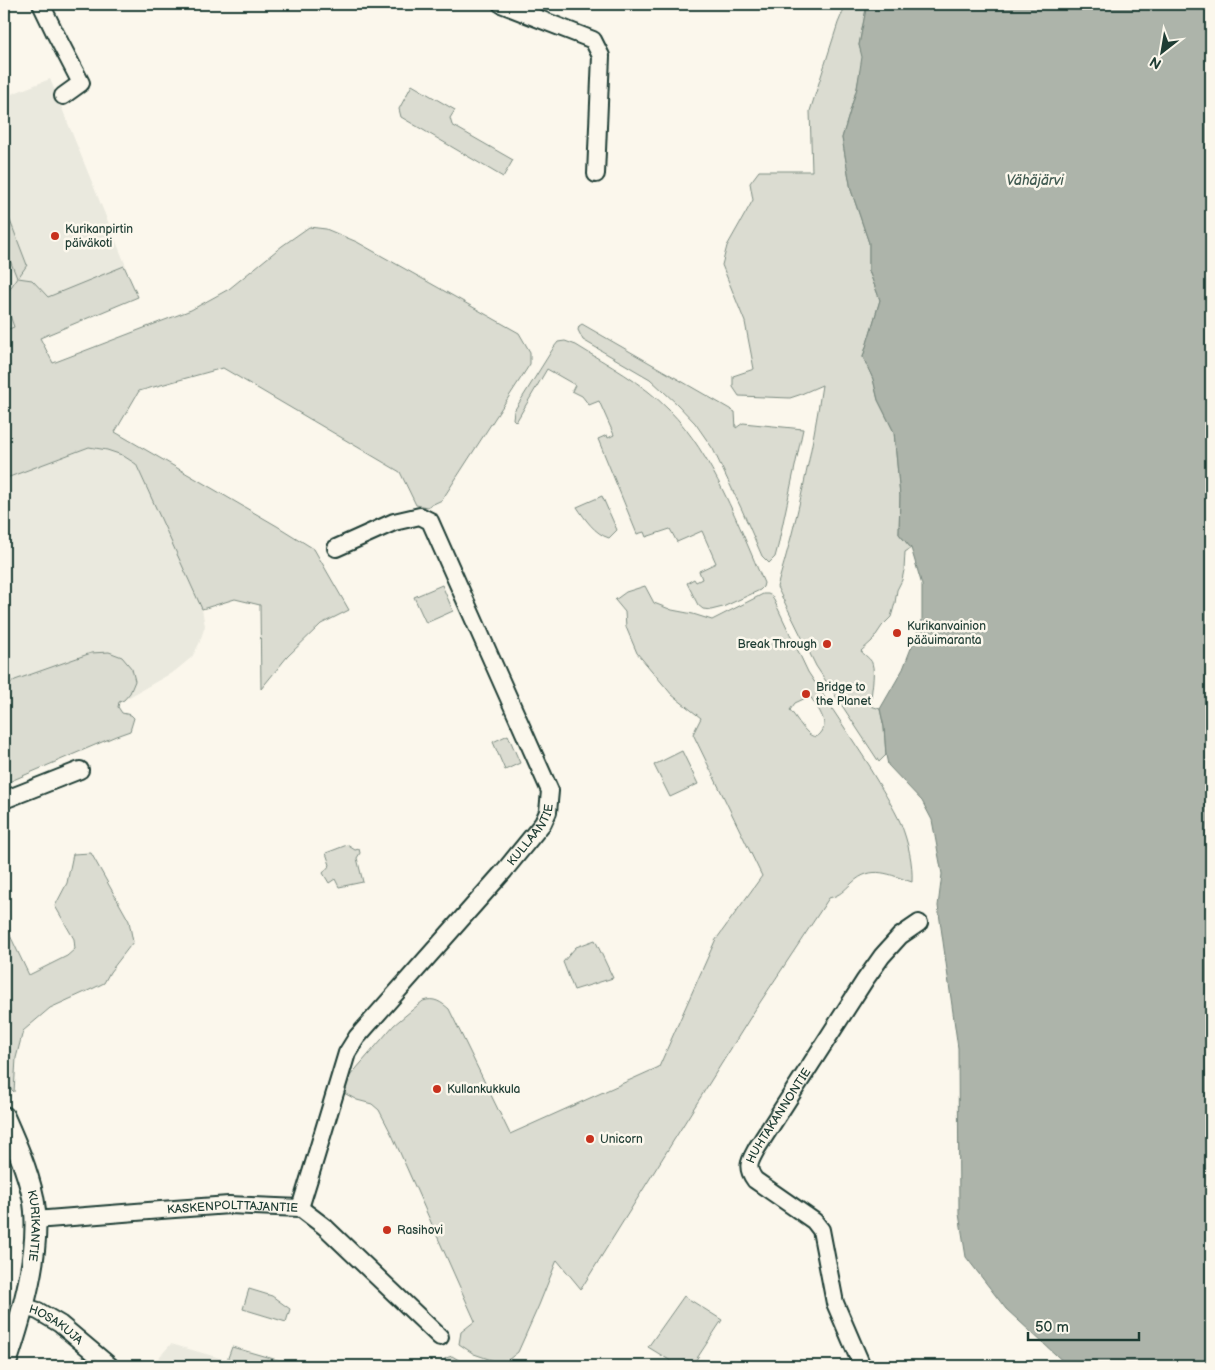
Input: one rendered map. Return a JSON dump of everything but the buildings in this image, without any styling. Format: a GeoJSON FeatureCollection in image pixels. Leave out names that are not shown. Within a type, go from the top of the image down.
{"type":"FeatureCollection","features":[{"type":"Feature","properties":{"kind":"main road","name":"KURIKANTIE"},"geometry":{"type":"LineString","coordinates":[[4,1117],[28,1177],[33,1198],[35,1220],[33,1262],[6,1358]]}},
{"type":"Feature","properties":{"kind":"street"},"geometry":{"type":"LineString","coordinates":[[41,4],[81,83],[62,96]]}},
{"type":"Feature","properties":{"kind":"street"},"geometry":{"type":"LineString","coordinates":[[501,4],[593,40],[601,56],[596,174]]}},
{"type":"Feature","properties":{"kind":"street","name":"KULLAANTIE"},"geometry":{"type":"LineString","coordinates":[[300,1208],[347,1053],[357,1036],[504,871],[543,823],[548,812],[550,791],[430,521],[420,516],[394,522],[336,548]]}},
{"type":"Feature","properties":{"kind":"street"},"geometry":{"type":"LineString","coordinates":[[4,800],[80,770]]}},
{"type":"Feature","properties":{"kind":"street","name":"HUHTAKANNONTIE"},"geometry":{"type":"LineString","coordinates":[[862,1366],[835,1303],[821,1230],[814,1221],[755,1180],[750,1174],[749,1163],[882,956],[900,936],[920,923]]}},
{"type":"Feature","properties":{"kind":"street","name":"KASKENPOLTTAJANTIE"},"geometry":{"type":"LineString","coordinates":[[35,1220],[229,1205],[300,1208],[326,1227],[440,1337]]}},
{"type":"Feature","properties":{"kind":"street","name":"HOSAKUJA"},"geometry":{"type":"LineString","coordinates":[[22,1306],[38,1311],[60,1324],[110,1366]]}},
{"type":"Feature","properties":{"kind":"shaded area"},"geometry":{"type":"Polygon","coordinates":[[[846,4],[867,4],[859,45],[863,57],[857,88],[842,138],[851,190],[869,243],[869,271],[880,300],[863,357],[873,379],[878,400],[894,432],[900,496],[899,534],[911,548],[905,552],[902,580],[897,590],[891,617],[872,641],[861,651],[872,663],[871,706],[880,709],[884,727],[886,755],[879,762],[816,666],[777,587],[803,487],[822,385],[790,398],[739,396],[733,387],[733,376],[754,369],[745,322],[722,265],[727,246],[753,200],[750,183],[759,171],[812,171],[810,111],[838,23],[846,4]]]}},
{"type":"Feature","properties":{"kind":"shaded area"},"geometry":{"type":"Polygon","coordinates":[[[50,79],[126,266],[49,298],[17,327],[4,332],[4,97],[50,79]]]}},
{"type":"Feature","properties":{"kind":"shaded area"},"geometry":{"type":"Polygon","coordinates":[[[412,85],[455,110],[450,118],[452,125],[513,160],[503,177],[401,117],[399,109],[412,85]]]}},
{"type":"Feature","properties":{"kind":"shaded area"},"geometry":{"type":"Polygon","coordinates":[[[4,205],[27,265],[18,278],[32,280],[48,297],[124,266],[138,297],[40,338],[53,363],[191,310],[229,289],[282,246],[309,227],[326,229],[357,242],[519,333],[530,352],[530,364],[442,500],[427,507],[416,505],[400,472],[223,368],[139,391],[115,432],[314,549],[349,610],[321,624],[287,657],[261,689],[260,605],[235,599],[202,609],[136,464],[122,455],[89,447],[4,479],[4,331],[14,327],[4,298],[17,278],[4,245],[4,205]]]}},
{"type":"Feature","properties":{"kind":"shaded area"},"geometry":{"type":"Polygon","coordinates":[[[582,324],[735,412],[736,428],[743,423],[803,429],[778,546],[775,557],[769,563],[762,556],[713,449],[695,423],[650,379],[583,340],[578,330],[582,324]]]}},
{"type":"Feature","properties":{"kind":"shaded area"},"geometry":{"type":"Polygon","coordinates":[[[565,341],[576,345],[637,383],[659,400],[685,428],[712,469],[735,515],[764,583],[760,590],[723,607],[711,610],[703,609],[698,605],[687,583],[694,579],[696,582],[702,579],[699,571],[716,563],[702,531],[677,542],[670,529],[646,537],[644,532],[637,534],[598,439],[607,435],[608,438],[614,435],[599,401],[589,405],[582,396],[572,391],[575,385],[547,369],[516,422],[513,419],[514,411],[554,347],[558,342],[565,341]]]}},
{"type":"Feature","properties":{"kind":"shaded area"},"geometry":{"type":"Polygon","coordinates":[[[89,447],[122,455],[136,464],[202,609],[205,626],[199,644],[192,657],[175,671],[124,700],[130,692],[91,653],[15,680],[4,692],[4,479],[89,447]]]}},
{"type":"Feature","properties":{"kind":"shaded area"},"geometry":{"type":"Polygon","coordinates":[[[602,496],[617,530],[609,538],[595,530],[577,507],[602,496]]]}},
{"type":"Feature","properties":{"kind":"shaded area"},"geometry":{"type":"Polygon","coordinates":[[[442,585],[453,611],[426,623],[414,597],[442,585]]]}},
{"type":"Feature","properties":{"kind":"shaded area"},"geometry":{"type":"Polygon","coordinates":[[[645,586],[654,603],[672,610],[712,620],[763,594],[772,596],[808,672],[871,768],[898,817],[910,853],[912,882],[889,874],[874,872],[859,877],[839,894],[829,898],[755,1010],[581,1289],[557,1260],[518,1352],[503,1364],[474,1354],[459,1344],[461,1332],[475,1321],[393,1137],[379,1110],[372,1104],[357,1100],[344,1093],[349,1077],[394,1025],[423,1001],[431,1000],[440,1002],[449,1009],[510,1134],[659,1067],[715,941],[762,876],[693,734],[701,718],[672,695],[637,653],[626,627],[625,612],[615,600],[626,592],[645,586]],[[810,696],[795,703],[790,710],[806,732],[816,737],[823,730],[824,725],[821,715],[810,696]]]}},
{"type":"Feature","properties":{"kind":"shaded area"},"geometry":{"type":"Polygon","coordinates":[[[109,652],[122,657],[132,669],[135,681],[130,693],[124,700],[119,702],[118,707],[122,713],[131,715],[134,718],[130,731],[4,784],[5,688],[15,680],[91,653],[109,652]]]}},
{"type":"Feature","properties":{"kind":"shaded area"},"geometry":{"type":"Polygon","coordinates":[[[508,735],[520,763],[505,770],[493,742],[508,735]]]}},
{"type":"Feature","properties":{"kind":"shaded area"},"geometry":{"type":"Polygon","coordinates":[[[682,751],[698,784],[670,797],[654,765],[682,751]]]}},
{"type":"Feature","properties":{"kind":"shaded area"},"geometry":{"type":"Polygon","coordinates":[[[347,845],[355,850],[359,849],[360,853],[357,858],[363,882],[339,887],[335,879],[329,883],[323,873],[330,865],[326,853],[347,845]]]}},
{"type":"Feature","properties":{"kind":"shaded area"},"geometry":{"type":"Polygon","coordinates":[[[91,853],[129,921],[133,942],[104,983],[50,1008],[23,1031],[16,1058],[14,1092],[4,1074],[4,923],[29,975],[67,956],[75,949],[74,939],[55,906],[67,883],[73,854],[91,853]]]}},
{"type":"Feature","properties":{"kind":"shaded area"},"geometry":{"type":"Polygon","coordinates":[[[595,940],[613,978],[574,990],[563,962],[576,947],[595,940]]]}},
{"type":"Feature","properties":{"kind":"shaded area"},"geometry":{"type":"Polygon","coordinates":[[[249,1289],[272,1296],[290,1309],[286,1322],[243,1309],[249,1289]]]}},
{"type":"Feature","properties":{"kind":"shaded area"},"geometry":{"type":"Polygon","coordinates":[[[684,1296],[722,1320],[692,1366],[679,1366],[648,1347],[684,1296]]]}},
{"type":"Feature","properties":{"kind":"shaded area"},"geometry":{"type":"Polygon","coordinates":[[[171,1344],[227,1360],[225,1366],[151,1366],[171,1344]]]}},
{"type":"Feature","properties":{"kind":"shaded area"},"geometry":{"type":"Polygon","coordinates":[[[232,1347],[298,1366],[225,1366],[232,1347]]]}},
{"type":"Feature","properties":{"kind":"shaded area"},"geometry":{"type":"Polygon","coordinates":[[[452,1356],[469,1366],[436,1366],[452,1356]]]}},
{"type":"Feature","properties":{"kind":"water","name":"Vähäjärvi"},"geometry":{"type":"Polygon","coordinates":[[[867,4],[1211,4],[1211,1366],[1068,1366],[1006,1309],[966,1257],[959,1214],[958,1048],[938,906],[942,874],[932,820],[922,801],[888,765],[880,709],[903,669],[922,620],[922,585],[911,548],[899,534],[900,496],[894,432],[878,400],[873,379],[863,357],[880,300],[869,271],[869,243],[851,190],[842,138],[857,88],[862,57],[859,45],[867,4]]]}},
{"type":"Feature","properties":{"kind":"place","name":"Kurikanpirtin päiväkoti"},"geometry":{"type":"Point","coordinates":[55,236]}},
{"type":"Feature","properties":{"kind":"place","name":"Kurikanvainion pääuimaranta"},"geometry":{"type":"Point","coordinates":[897,633]}},
{"type":"Feature","properties":{"kind":"place","name":"Break Through"},"geometry":{"type":"Point","coordinates":[827,644]}},
{"type":"Feature","properties":{"kind":"place","name":"Bridge to the Planet"},"geometry":{"type":"Point","coordinates":[806,694]}},
{"type":"Feature","properties":{"kind":"place","name":"Kullankukkula"},"geometry":{"type":"Point","coordinates":[437,1089]}},
{"type":"Feature","properties":{"kind":"place","name":"Unicorn"},"geometry":{"type":"Point","coordinates":[590,1139]}},
{"type":"Feature","properties":{"kind":"place","name":"Rasihovi"},"geometry":{"type":"Point","coordinates":[387,1230]}}]}
